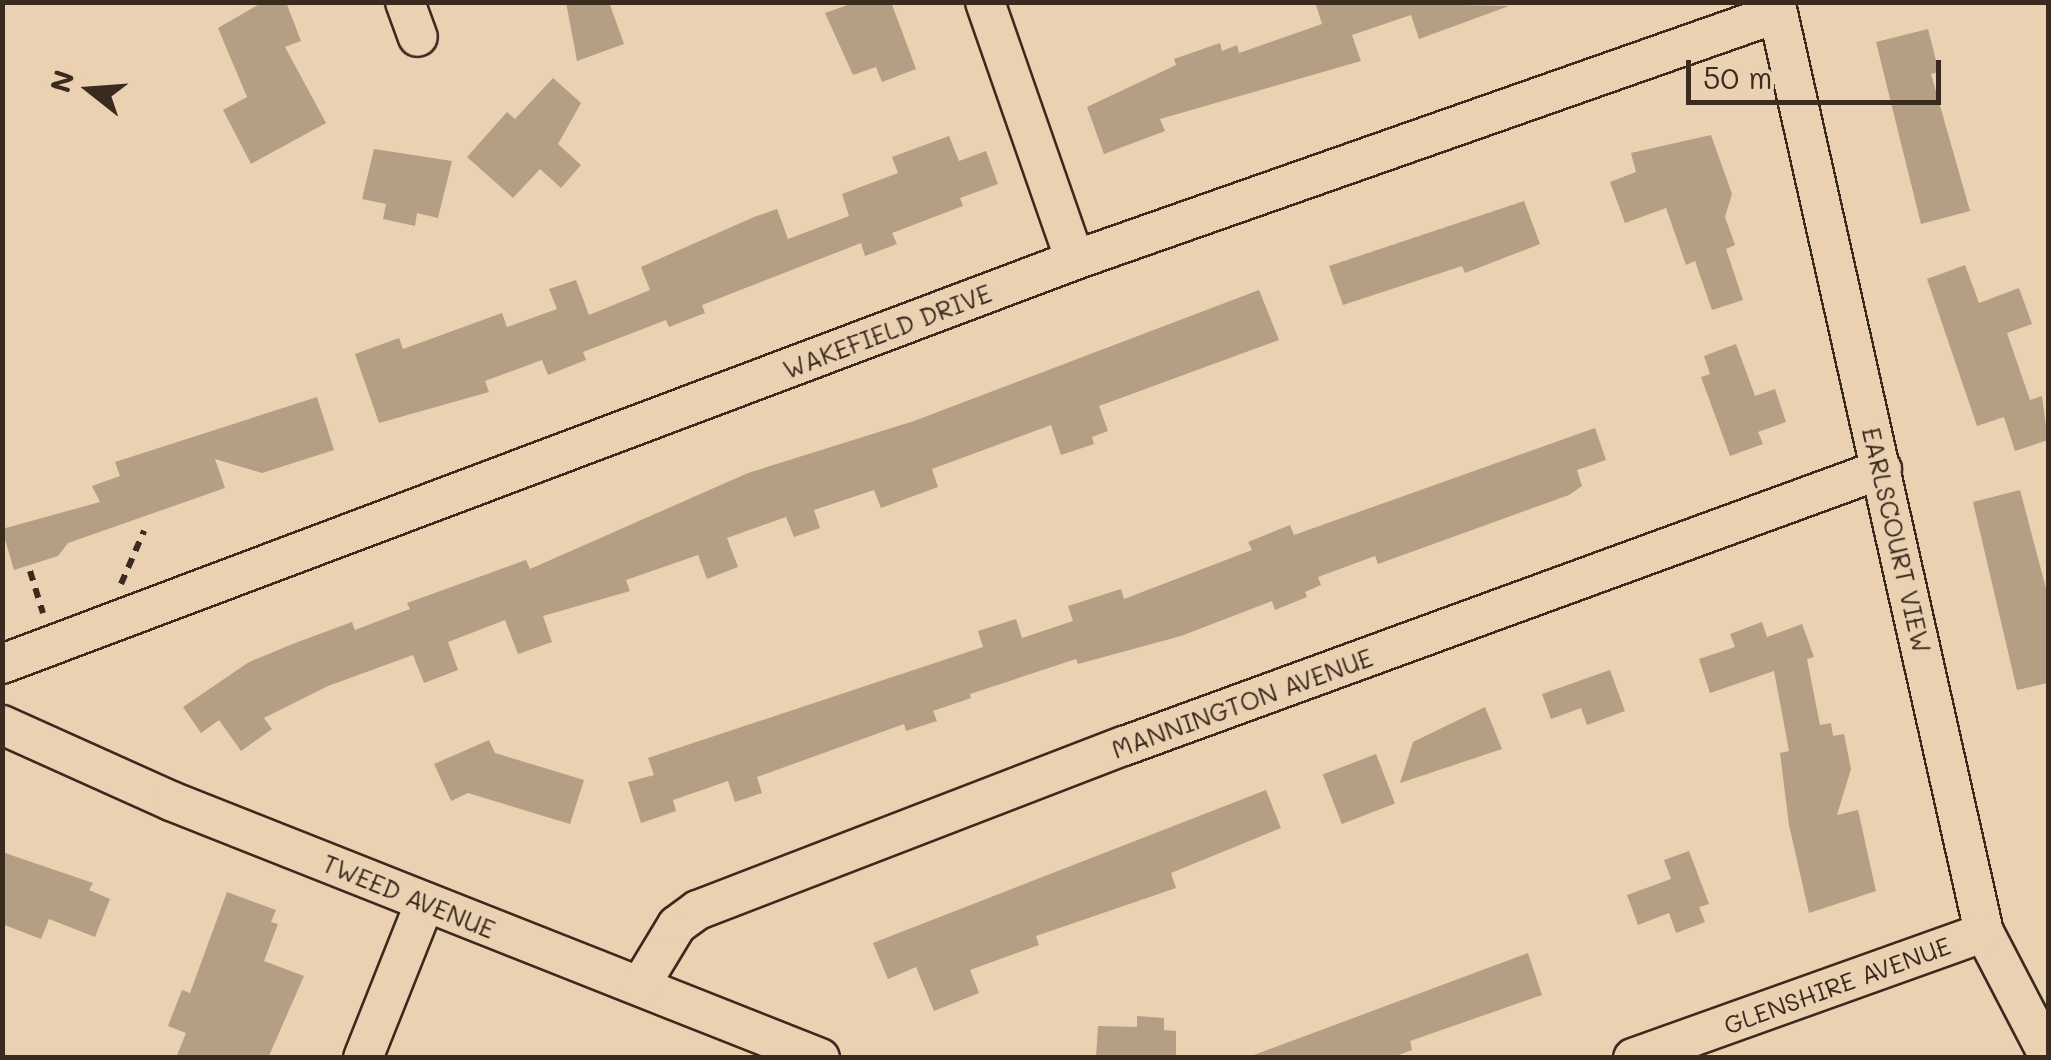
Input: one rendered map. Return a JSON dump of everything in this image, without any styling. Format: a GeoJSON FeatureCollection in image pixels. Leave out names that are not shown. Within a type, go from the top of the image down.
{"type":"FeatureCollection","features":[{"type":"Feature","properties":{"kind":"street"},"geometry":{"type":"LineString","coordinates":[[985,2],[1076,260]]}},
{"type":"Feature","properties":{"kind":"street","name":"WAKEFIELD DRIVE"},"geometry":{"type":"LineString","coordinates":[[2,664],[1719,17],[1778,13]]}},
{"type":"Feature","properties":{"kind":"street","name":"EARLSCOURT VIEW"},"geometry":{"type":"LineString","coordinates":[[1778,13],[1984,932],[2048,1055]]}},
{"type":"Feature","properties":{"kind":"street","name":"MANNINGTON AVENUE"},"geometry":{"type":"LineString","coordinates":[[640,986],[677,925],[698,910],[1124,746],[1882,469]]}},
{"type":"Feature","properties":{"kind":"street","name":"TWEED AVENUE"},"geometry":{"type":"LineString","coordinates":[[2,725],[171,801],[820,1058]]}},
{"type":"Feature","properties":{"kind":"street"},"geometry":{"type":"LineString","coordinates":[[363,1058],[425,902]]}},
{"type":"Feature","properties":{"kind":"street","name":"GLENSHIRE AVENUE"},"geometry":{"type":"LineString","coordinates":[[1633,1058],[1984,932]]}},
{"type":"Feature","properties":{"kind":"path"},"geometry":{"type":"LineString","coordinates":[[118,589],[144,531]]}},
{"type":"Feature","properties":{"kind":"path"},"geometry":{"type":"LineString","coordinates":[[30,571],[44,617]]}},
{"type":"Feature","properties":{"kind":"building"},"geometry":{"type":"Polygon","coordinates":[[[263,2],[286,2],[301,41],[285,47],[326,123],[251,164],[223,110],[247,97],[218,28],[263,2]]]}},
{"type":"Feature","properties":{"kind":"building"},"geometry":{"type":"Polygon","coordinates":[[[566,2],[609,2],[624,44],[577,61],[566,2]]]}},
{"type":"Feature","properties":{"kind":"building"},"geometry":{"type":"Polygon","coordinates":[[[856,2],[891,2],[916,69],[882,82],[876,67],[853,75],[825,13],[856,2]]]}},
{"type":"Feature","properties":{"kind":"building"},"geometry":{"type":"Polygon","coordinates":[[[1315,2],[1509,6],[1419,39],[1411,15],[1352,35],[1361,61],[1160,119],[1165,131],[1104,154],[1087,107],[1176,65],[1174,59],[1220,43],[1222,51],[1237,45],[1239,53],[1322,24],[1315,2]]]}},
{"type":"Feature","properties":{"kind":"building"},"geometry":{"type":"Polygon","coordinates":[[[1928,29],[1939,72],[1931,74],[1970,211],[1921,224],[1876,42],[1928,29]]]}},
{"type":"Feature","properties":{"kind":"building"},"geometry":{"type":"Polygon","coordinates":[[[553,78],[581,103],[558,144],[581,165],[561,188],[540,169],[513,198],[467,157],[507,112],[515,119],[553,78]]]}},
{"type":"Feature","properties":{"kind":"building"},"geometry":{"type":"Polygon","coordinates":[[[1711,135],[1732,194],[1725,217],[1735,245],[1726,249],[1743,300],[1712,310],[1695,261],[1686,265],[1666,208],[1625,223],[1610,182],[1636,172],[1631,153],[1711,135]]]}},
{"type":"Feature","properties":{"kind":"building"},"geometry":{"type":"Polygon","coordinates":[[[949,136],[959,161],[986,151],[998,184],[960,198],[963,206],[892,233],[897,244],[865,256],[861,243],[702,305],[705,313],[669,327],[666,320],[583,352],[586,360],[548,375],[542,360],[485,381],[489,392],[379,423],[355,354],[399,338],[403,349],[502,313],[507,327],[557,309],[549,289],[576,280],[589,315],[650,290],[641,267],[754,217],[777,209],[788,239],[849,216],[842,194],[898,173],[892,157],[949,136]]]}},
{"type":"Feature","properties":{"kind":"building"},"geometry":{"type":"Polygon","coordinates":[[[374,149],[452,161],[438,218],[417,213],[415,226],[383,219],[386,204],[362,199],[374,149]]]}},
{"type":"Feature","properties":{"kind":"building"},"geometry":{"type":"Polygon","coordinates":[[[1524,201],[1540,244],[1465,273],[1462,266],[1343,305],[1329,266],[1524,201]]]}},
{"type":"Feature","properties":{"kind":"building"},"geometry":{"type":"Polygon","coordinates":[[[1965,265],[1979,303],[2019,288],[2032,324],[2007,333],[2030,400],[2042,396],[2048,440],[2015,451],[2004,417],[1977,426],[1927,279],[1965,265]]]}},
{"type":"Feature","properties":{"kind":"building"},"geometry":{"type":"Polygon","coordinates":[[[1259,290],[1279,340],[1099,406],[1108,431],[1092,437],[1094,444],[1061,455],[1051,425],[932,469],[938,487],[881,508],[874,490],[814,510],[820,528],[794,537],[786,517],[727,538],[738,567],[707,579],[698,555],[626,580],[630,591],[543,616],[552,642],[518,654],[505,620],[448,642],[458,670],[424,683],[413,655],[328,686],[264,718],[272,729],[241,751],[219,720],[201,733],[183,707],[249,662],[295,643],[352,622],[355,630],[410,609],[407,603],[526,560],[530,569],[748,473],[914,421],[1259,290]]]}},
{"type":"Feature","properties":{"kind":"building"},"geometry":{"type":"Polygon","coordinates":[[[1736,344],[1755,396],[1775,389],[1786,422],[1758,432],[1763,444],[1730,456],[1701,377],[1710,374],[1704,356],[1736,344]]]}},
{"type":"Feature","properties":{"kind":"building"},"geometry":{"type":"Polygon","coordinates":[[[317,397],[334,450],[262,473],[215,459],[225,488],[68,543],[58,556],[14,570],[2,529],[100,502],[92,486],[120,476],[115,462],[317,397]]]}},
{"type":"Feature","properties":{"kind":"building"},"geometry":{"type":"Polygon","coordinates":[[[1595,428],[1606,460],[1577,470],[1582,486],[1569,495],[1378,564],[1375,556],[1318,577],[1321,585],[1305,592],[1307,597],[1275,610],[1272,601],[1181,636],[1078,664],[1076,659],[970,694],[971,698],[933,711],[937,721],[906,731],[904,724],[757,777],[762,793],[735,802],[728,781],[673,800],[676,811],[641,823],[628,782],[654,775],[648,758],[983,647],[978,631],[1016,619],[1022,638],[1073,621],[1068,606],[1121,589],[1124,599],[1252,550],[1248,542],[1290,525],[1294,535],[1595,428]]]}},
{"type":"Feature","properties":{"kind":"building"},"geometry":{"type":"Polygon","coordinates":[[[2020,490],[2048,596],[2048,683],[2017,690],[1973,502],[2020,490]]]}},
{"type":"Feature","properties":{"kind":"building"},"geometry":{"type":"Polygon","coordinates":[[[1762,622],[1767,637],[1802,624],[1814,657],[1807,659],[1820,725],[1831,723],[1833,736],[1844,734],[1851,769],[1837,815],[1858,810],[1876,891],[1809,913],[1789,825],[1780,753],[1789,751],[1774,671],[1710,693],[1699,659],[1735,647],[1730,634],[1762,622]]]}},
{"type":"Feature","properties":{"kind":"building"},"geometry":{"type":"Polygon","coordinates":[[[1610,670],[1625,711],[1587,725],[1581,708],[1551,719],[1542,694],[1610,670]]]}},
{"type":"Feature","properties":{"kind":"building"},"geometry":{"type":"Polygon","coordinates":[[[1485,707],[1502,749],[1400,783],[1413,742],[1485,707]]]}},
{"type":"Feature","properties":{"kind":"building"},"geometry":{"type":"Polygon","coordinates":[[[489,740],[495,753],[584,780],[570,824],[468,793],[451,801],[434,764],[489,740]]]}},
{"type":"Feature","properties":{"kind":"building"},"geometry":{"type":"Polygon","coordinates":[[[1376,754],[1395,803],[1342,824],[1323,774],[1376,754]]]}},
{"type":"Feature","properties":{"kind":"building"},"geometry":{"type":"Polygon","coordinates":[[[1266,790],[1281,828],[1171,873],[1176,888],[1036,936],[1039,945],[970,970],[979,993],[934,1011],[916,967],[888,979],[873,943],[1266,790]]]}},
{"type":"Feature","properties":{"kind":"building"},"geometry":{"type":"Polygon","coordinates":[[[1689,851],[1709,904],[1699,907],[1705,922],[1676,933],[1669,913],[1638,925],[1627,895],[1671,879],[1664,860],[1689,851]]]}},
{"type":"Feature","properties":{"kind":"building"},"geometry":{"type":"Polygon","coordinates":[[[2,852],[93,883],[89,890],[110,899],[95,937],[49,919],[41,939],[2,924],[2,852]]]}},
{"type":"Feature","properties":{"kind":"building"},"geometry":{"type":"Polygon","coordinates":[[[227,892],[276,910],[271,922],[278,924],[264,961],[304,976],[268,1058],[176,1058],[186,1033],[168,1026],[182,990],[190,993],[227,892]]]}},
{"type":"Feature","properties":{"kind":"building"},"geometry":{"type":"Polygon","coordinates":[[[1528,953],[1542,995],[1410,1041],[1412,1050],[1391,1058],[1246,1058],[1528,953]]]}},
{"type":"Feature","properties":{"kind":"building"},"geometry":{"type":"Polygon","coordinates":[[[1137,1016],[1164,1018],[1164,1030],[1176,1031],[1176,1058],[1096,1058],[1098,1026],[1137,1027],[1137,1016]]]}}]}
